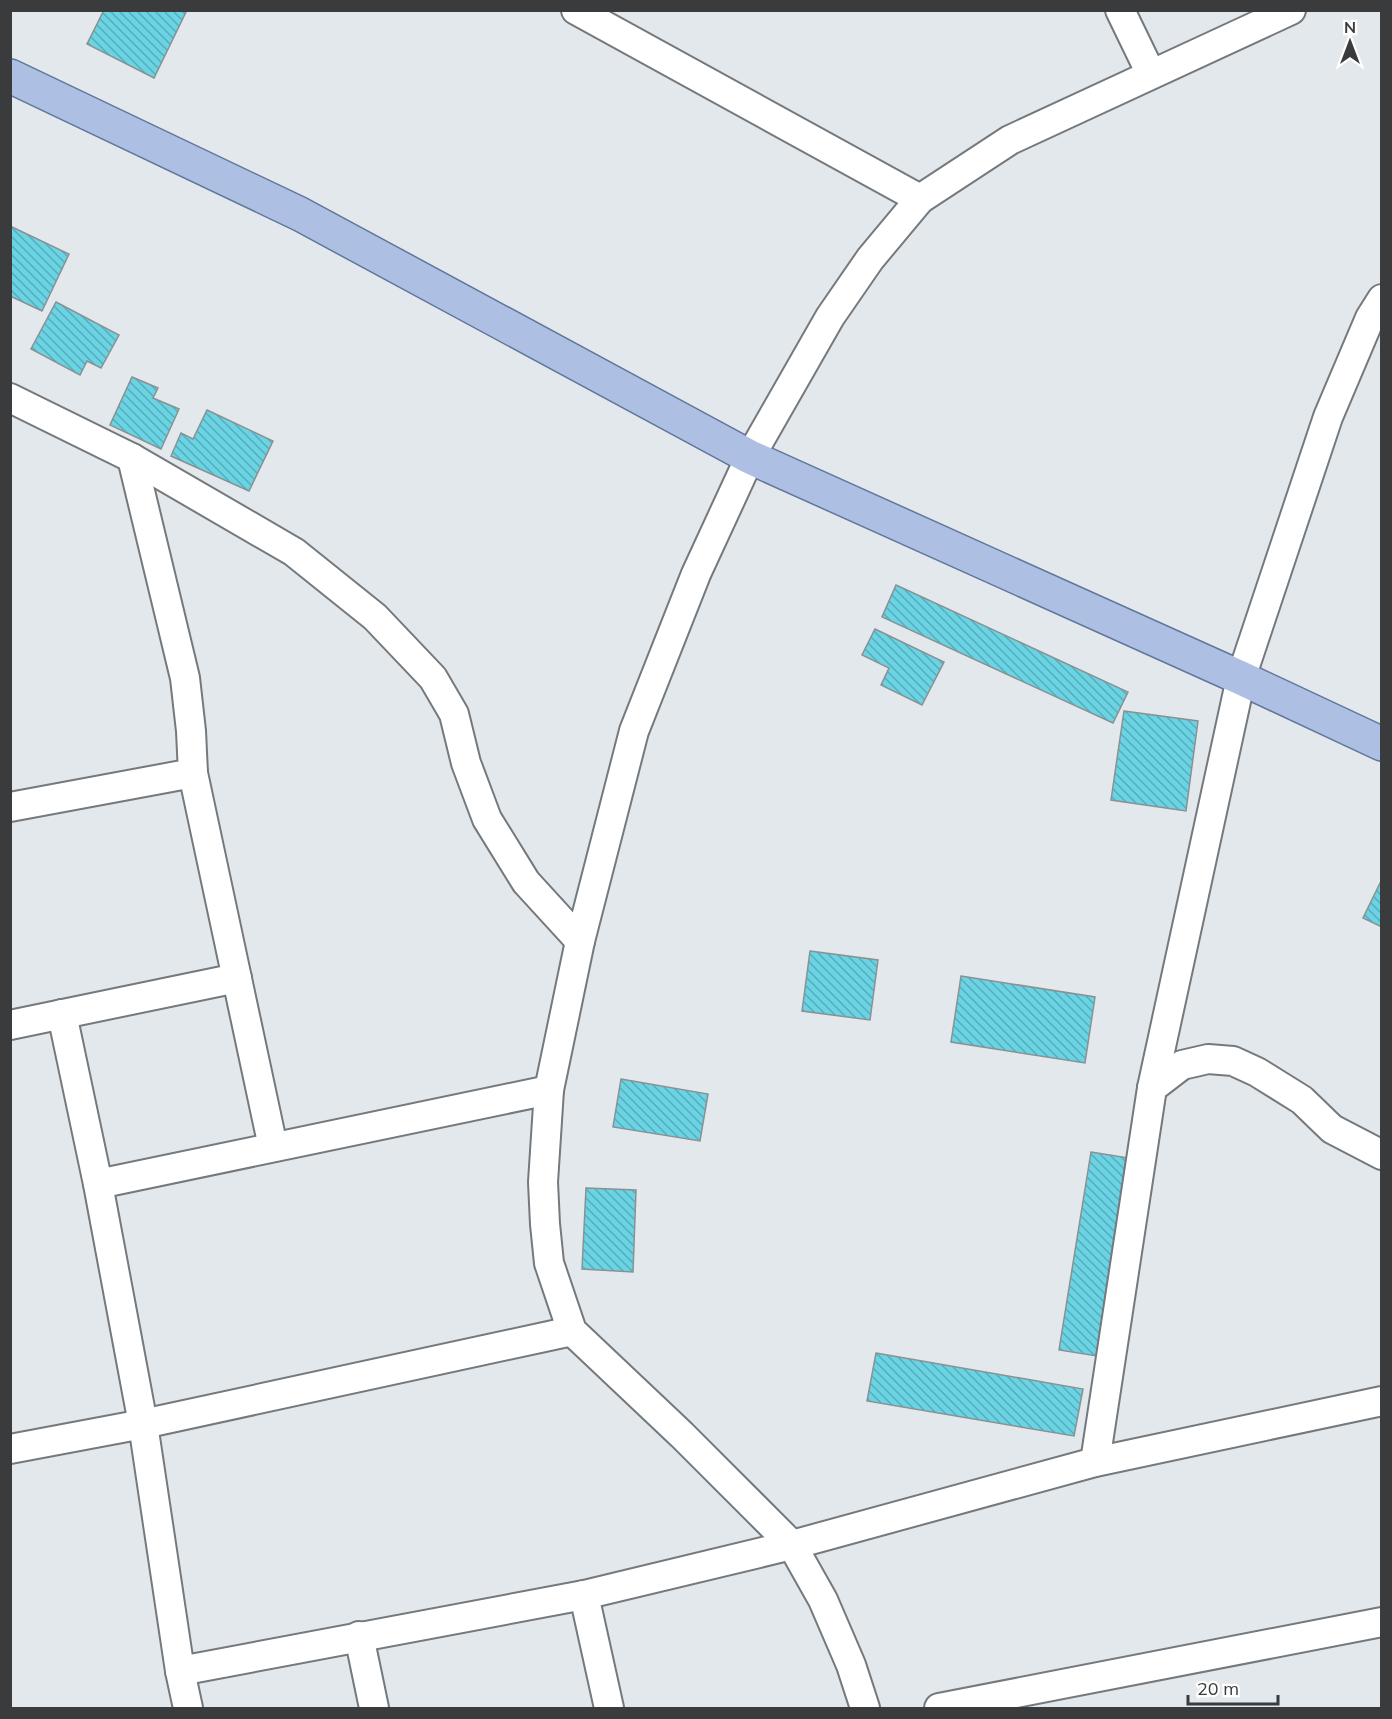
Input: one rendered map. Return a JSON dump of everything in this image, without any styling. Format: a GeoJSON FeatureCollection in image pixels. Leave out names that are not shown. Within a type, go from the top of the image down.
{"type":"FeatureCollection","features":[{"type":"Feature","properties":{"kind":"main road"},"geometry":{"type":"LineString","coordinates":[[10,76],[300,214],[750,457],[1382,744]]}},
{"type":"Feature","properties":{"kind":"street"},"geometry":{"type":"LineString","coordinates":[[576,10],[920,199]]}},
{"type":"Feature","properties":{"kind":"street"},"geometry":{"type":"LineString","coordinates":[[1120,10],[1151,74]]}},
{"type":"Feature","properties":{"kind":"street"},"geometry":{"type":"LineString","coordinates":[[865,1708],[851,1665],[824,1600],[792,1545],[682,1434],[572,1331],[549,1263],[543,1182],[549,1090],[580,941],[634,731],[696,574],[750,457],[830,317],[870,259],[920,199],[1010,141],[1291,10]]}},
{"type":"Feature","properties":{"kind":"street"},"geometry":{"type":"LineString","coordinates":[[1095,1462],[1152,1088],[1240,678],[1328,417],[1370,318],[1382,299]]}},
{"type":"Feature","properties":{"kind":"street"},"geometry":{"type":"LineString","coordinates":[[10,398],[132,458],[294,552],[375,617],[433,678],[454,714],[466,763],[488,819],[526,882],[580,941]]}},
{"type":"Feature","properties":{"kind":"street"},"geometry":{"type":"LineString","coordinates":[[132,458],[185,678],[193,773],[273,1148]]}},
{"type":"Feature","properties":{"kind":"street"},"geometry":{"type":"LineString","coordinates":[[10,807],[193,773]]}},
{"type":"Feature","properties":{"kind":"street"},"geometry":{"type":"LineString","coordinates":[[10,1025],[237,978]]}},
{"type":"Feature","properties":{"kind":"street"},"geometry":{"type":"LineString","coordinates":[[62,1014],[98,1184],[143,1424],[180,1671],[188,1708]]}},
{"type":"Feature","properties":{"kind":"street"},"geometry":{"type":"LineString","coordinates":[[1152,1088],[1182,1065],[1208,1059],[1233,1061],[1257,1072],[1302,1100],[1332,1130],[1382,1155]]}},
{"type":"Feature","properties":{"kind":"street"},"geometry":{"type":"LineString","coordinates":[[98,1184],[549,1090]]}},
{"type":"Feature","properties":{"kind":"street"},"geometry":{"type":"LineString","coordinates":[[10,1449],[143,1424],[572,1331]]}},
{"type":"Feature","properties":{"kind":"street"},"geometry":{"type":"LineString","coordinates":[[180,1671],[584,1595],[792,1545],[1095,1462],[1382,1401]]}},
{"type":"Feature","properties":{"kind":"street"},"geometry":{"type":"LineString","coordinates":[[584,1595],[609,1708]]}},
{"type":"Feature","properties":{"kind":"street"},"geometry":{"type":"LineString","coordinates":[[939,1708],[1382,1622]]}},
{"type":"Feature","properties":{"kind":"street"},"geometry":{"type":"LineString","coordinates":[[359,1636],[374,1708]]}},
{"type":"Feature","properties":{"kind":"building"},"geometry":{"type":"Polygon","coordinates":[[[104,10],[187,10],[154,78],[87,44],[104,10]]]}},
{"type":"Feature","properties":{"kind":"building"},"geometry":{"type":"Polygon","coordinates":[[[10,226],[69,254],[42,311],[10,296],[10,226]]]}},
{"type":"Feature","properties":{"kind":"building"},"geometry":{"type":"Polygon","coordinates":[[[56,302],[119,335],[101,368],[87,361],[80,375],[31,349],[56,302]]]}},
{"type":"Feature","properties":{"kind":"building"},"geometry":{"type":"Polygon","coordinates":[[[132,377],[158,388],[153,398],[179,409],[161,449],[110,425],[132,377]]]}},
{"type":"Feature","properties":{"kind":"building"},"geometry":{"type":"Polygon","coordinates":[[[207,410],[273,441],[249,491],[171,456],[181,433],[193,439],[207,410]]]}},
{"type":"Feature","properties":{"kind":"building"},"geometry":{"type":"Polygon","coordinates":[[[896,585],[1128,692],[1113,723],[882,617],[896,585]]]}},
{"type":"Feature","properties":{"kind":"building"},"geometry":{"type":"Polygon","coordinates":[[[875,629],[944,662],[922,705],[881,685],[889,668],[862,655],[875,629]]]}},
{"type":"Feature","properties":{"kind":"building"},"geometry":{"type":"Polygon","coordinates":[[[1124,711],[1198,721],[1186,811],[1111,800],[1124,711]]]}},
{"type":"Feature","properties":{"kind":"building"},"geometry":{"type":"Polygon","coordinates":[[[1382,879],[1382,927],[1363,918],[1382,879]]]}},
{"type":"Feature","properties":{"kind":"building"},"geometry":{"type":"Polygon","coordinates":[[[810,951],[878,960],[870,1020],[802,1011],[810,951]]]}},
{"type":"Feature","properties":{"kind":"building"},"geometry":{"type":"Polygon","coordinates":[[[961,976],[1095,997],[1085,1063],[951,1042],[961,976]]]}},
{"type":"Feature","properties":{"kind":"building"},"geometry":{"type":"Polygon","coordinates":[[[621,1079],[708,1094],[700,1141],[613,1127],[621,1079]]]}},
{"type":"Feature","properties":{"kind":"building"},"geometry":{"type":"Polygon","coordinates":[[[1091,1152],[1135,1159],[1103,1357],[1059,1350],[1091,1152]]]}},
{"type":"Feature","properties":{"kind":"building"},"geometry":{"type":"Polygon","coordinates":[[[586,1188],[636,1190],[633,1272],[582,1269],[586,1188]]]}},
{"type":"Feature","properties":{"kind":"building"},"geometry":{"type":"Polygon","coordinates":[[[876,1353],[1083,1389],[1074,1436],[867,1401],[876,1353]]]}}]}
